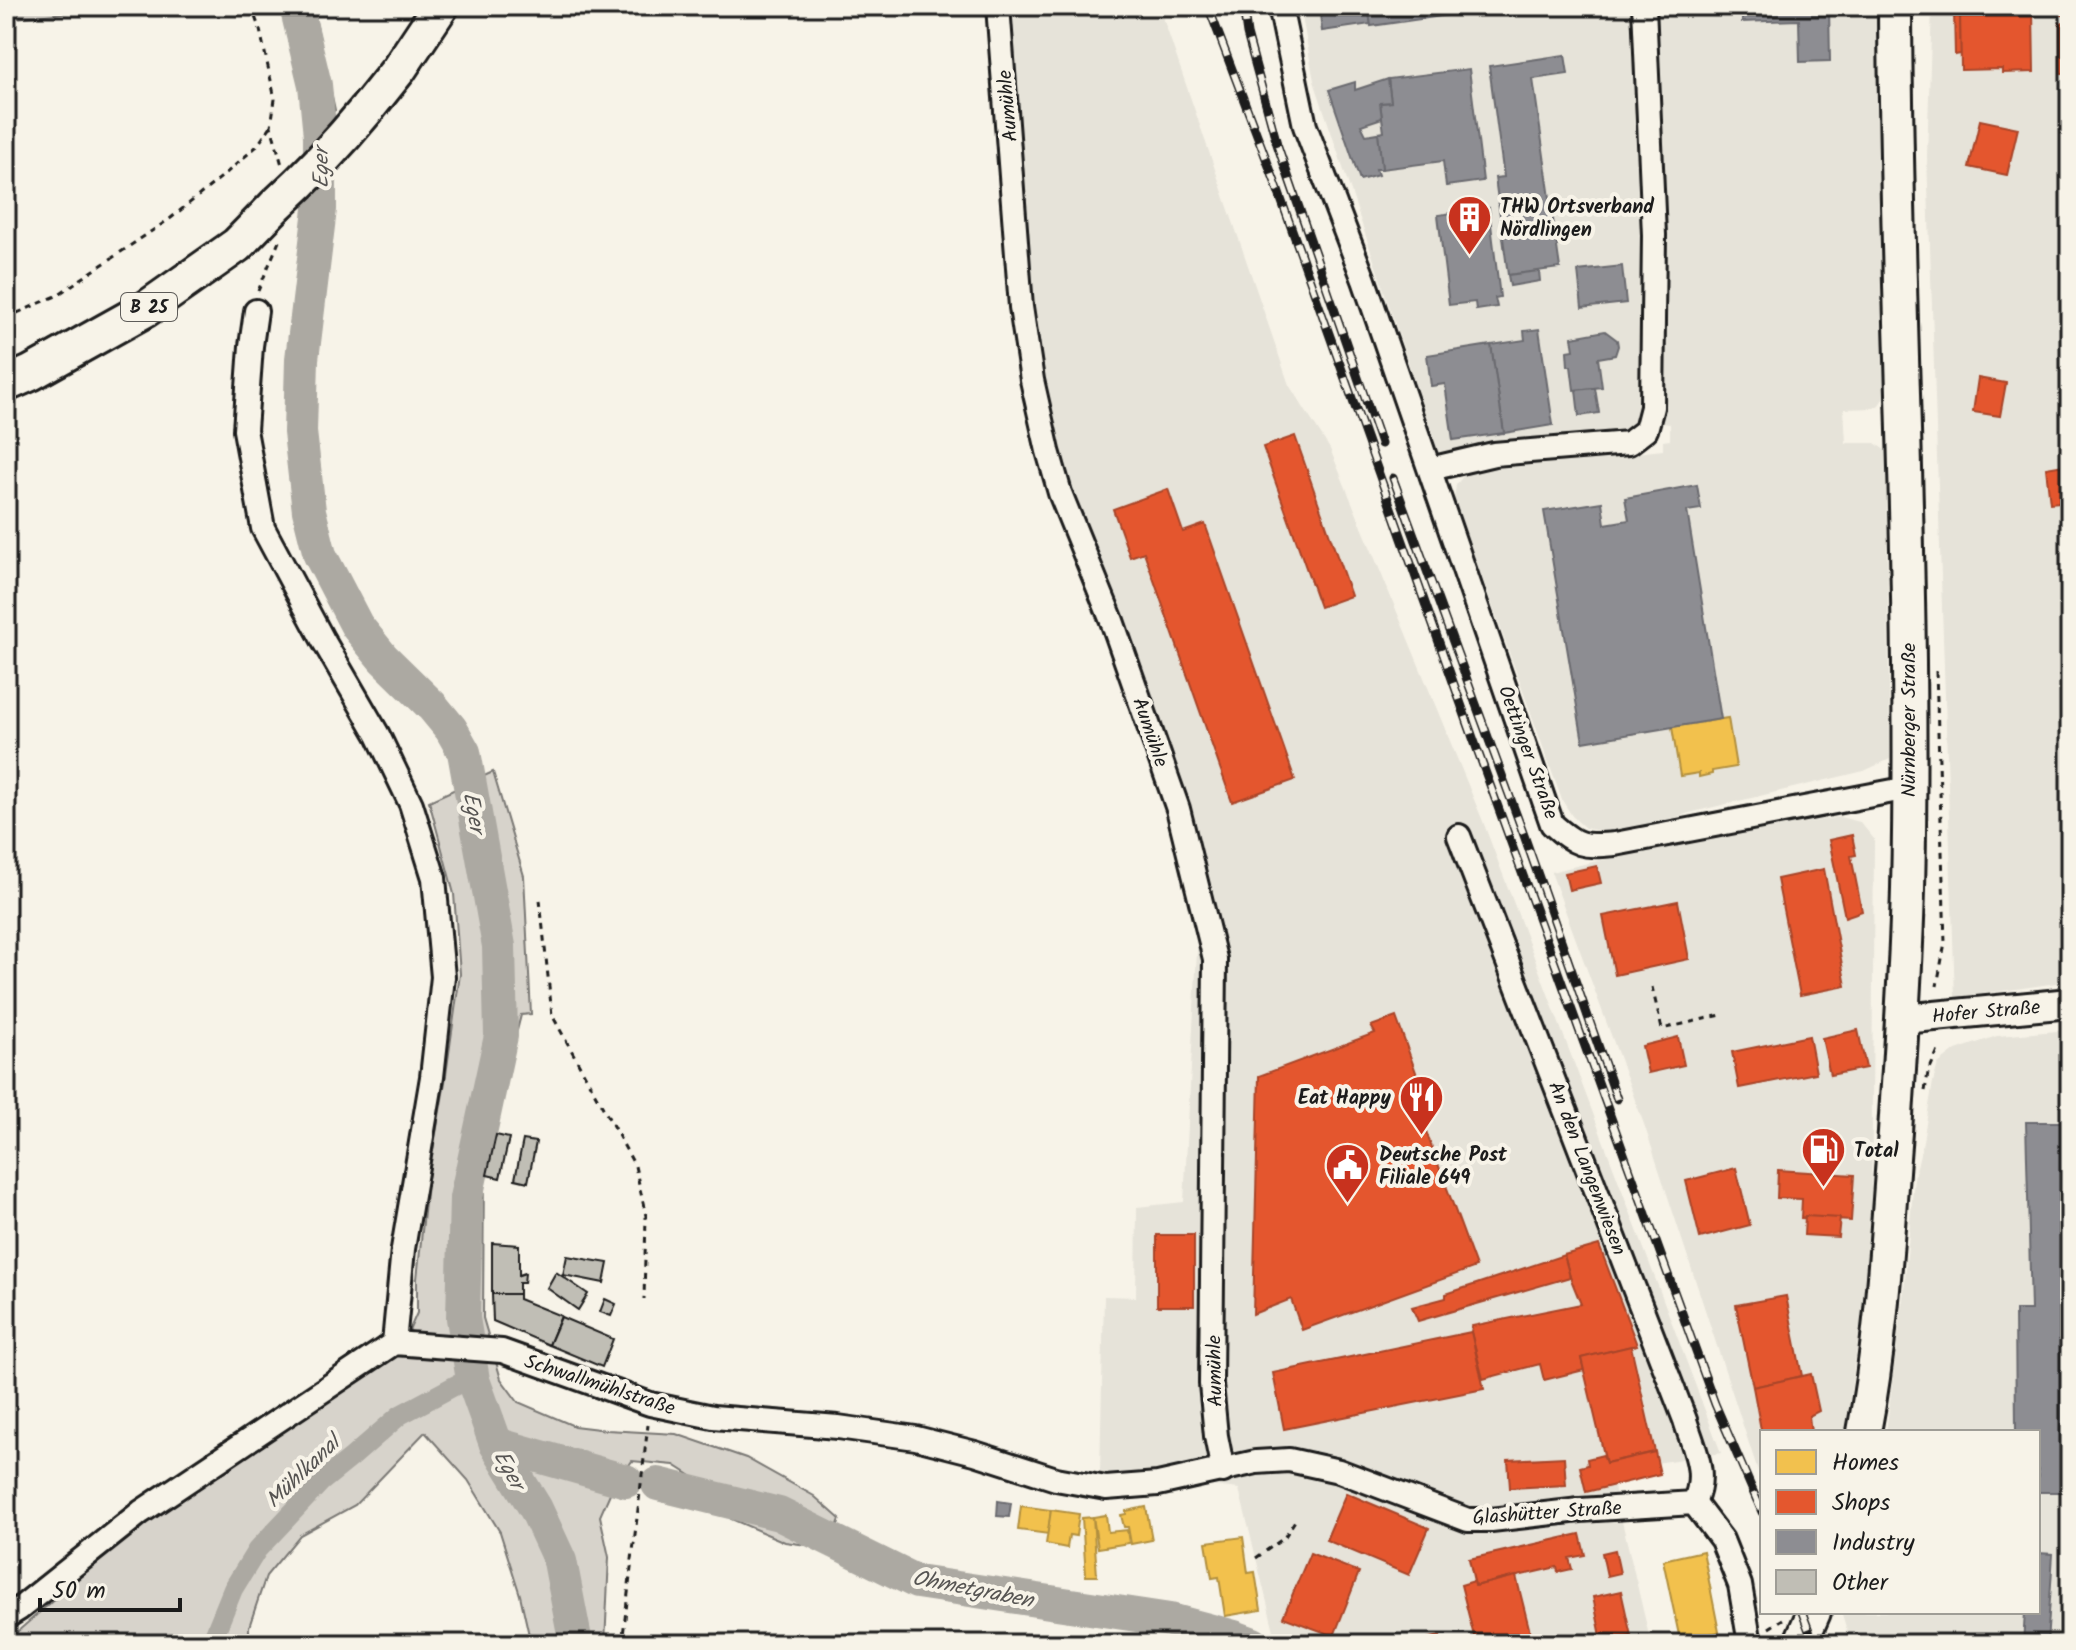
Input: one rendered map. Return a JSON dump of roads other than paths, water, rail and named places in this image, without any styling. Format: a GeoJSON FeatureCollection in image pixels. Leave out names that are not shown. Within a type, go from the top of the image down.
{"type":"FeatureCollection","features":[{"type":"Feature","properties":{"kind":"main road","name":"B 25"},"geometry":{"type":"LineString","coordinates":[[6,384],[146,309],[237,245],[312,172],[367,109],[399,69],[441,6]]}},
{"type":"Feature","properties":{"kind":"main road","name":"Nürnberger Straße"},"geometry":{"type":"LineString","coordinates":[[1864,1430],[1887,1250],[1903,1019],[1908,889],[1908,584],[1895,6]]}},
{"type":"Feature","properties":{"kind":"street","name":"Aumühle"},"geometry":{"type":"LineString","coordinates":[[998,6],[1021,307],[1032,380],[1048,451],[1060,493],[1112,621],[1178,809],[1215,959],[1211,1384],[1223,1471]]}},
{"type":"Feature","properties":{"kind":"street","name":"Oettinger Straße"},"geometry":{"type":"LineString","coordinates":[[1280,6],[1305,126],[1364,280],[1552,824],[1570,840],[1589,847],[1909,788]]}},
{"type":"Feature","properties":{"kind":"street"},"geometry":{"type":"LineString","coordinates":[[1430,469],[1494,454],[1629,443],[1646,430],[1652,407],[1654,235],[1644,6]]}},
{"type":"Feature","properties":{"kind":"street"},"geometry":{"type":"LineString","coordinates":[[12,1613],[141,1512],[394,1343],[403,1249],[432,1077],[443,977],[434,878],[411,804],[378,735],[263,528],[245,430],[256,311]]}},
{"type":"Feature","properties":{"kind":"street","name":"An den Langenwiesen"},"geometry":{"type":"LineString","coordinates":[[1459,836],[1685,1420],[1701,1473],[1701,1488],[1694,1503]]}},
{"type":"Feature","properties":{"kind":"street","name":"Hofer Straße"},"geometry":{"type":"LineString","coordinates":[[1903,1019],[2070,1003]]}},
{"type":"Feature","properties":{"kind":"street","name":"Schwallmühlstraße"},"geometry":{"type":"LineString","coordinates":[[394,1343],[502,1351],[650,1404],[713,1417],[838,1427],[916,1438],[1056,1479],[1106,1488],[1158,1484],[1256,1462]]}},
{"type":"Feature","properties":{"kind":"street","name":"Glashütter Straße"},"geometry":{"type":"LineString","coordinates":[[1256,1462],[1289,1460],[1339,1471],[1468,1520],[1694,1503]]}},
{"type":"Feature","properties":{"kind":"street"},"geometry":{"type":"LineString","coordinates":[[1694,1503],[1722,1540],[1740,1585],[1755,1640]]}},
{"type":"Feature","properties":{"kind":"waterway","name":"Eger"},"geometry":{"type":"LineString","coordinates":[[296,6],[315,85],[320,136],[320,209],[302,359],[300,432],[309,511],[320,555],[357,626],[383,658],[432,706],[451,729],[464,752],[499,946],[501,1036],[466,1198],[463,1318],[473,1380],[496,1444],[536,1509],[560,1561],[576,1644]]}},
{"type":"Feature","properties":{"kind":"waterway","name":"Mühlkanal"},"geometry":{"type":"LineString","coordinates":[[213,1644],[233,1589],[257,1550],[321,1482],[400,1415],[456,1385],[473,1380]]}},
{"type":"Feature","properties":{"kind":"waterway","name":"Ohmetgraben"},"geometry":{"type":"LineString","coordinates":[[496,1444],[626,1481]]}},
{"type":"Feature","properties":{"kind":"waterway","name":"Ohmetgraben"},"geometry":{"type":"LineString","coordinates":[[658,1484],[779,1514],[917,1582],[1170,1620],[1253,1644]]}},
{"type":"Feature","properties":{"kind":"railway"},"geometry":{"type":"LineString","coordinates":[[1208,6],[1275,182],[1715,1404],[1760,1507]]}},
{"type":"Feature","properties":{"kind":"railway"},"geometry":{"type":"LineString","coordinates":[[1243,6],[1247,34],[1277,144],[1381,444]]}},
{"type":"Feature","properties":{"kind":"railway"},"geometry":{"type":"LineString","coordinates":[[1393,478],[1617,1099]]}},
{"type":"Feature","properties":{"kind":"railway"},"geometry":{"type":"LineString","coordinates":[[1803,1614],[1814,1644]]}},
{"type":"Feature","properties":{"kind":"place","name":"THW Ortsverband Nördlingen"},"geometry":{"type":"Point","coordinates":[1469,256]}},
{"type":"Feature","properties":{"kind":"place","name":"Eat Happy"},"geometry":{"type":"Point","coordinates":[1422,1136]}},
{"type":"Feature","properties":{"kind":"place","name":"Total"},"geometry":{"type":"Point","coordinates":[1823,1189]}},
{"type":"Feature","properties":{"kind":"place","name":"Deutsche Post Filiale 649"},"geometry":{"type":"Point","coordinates":[1348,1205]}}]}
